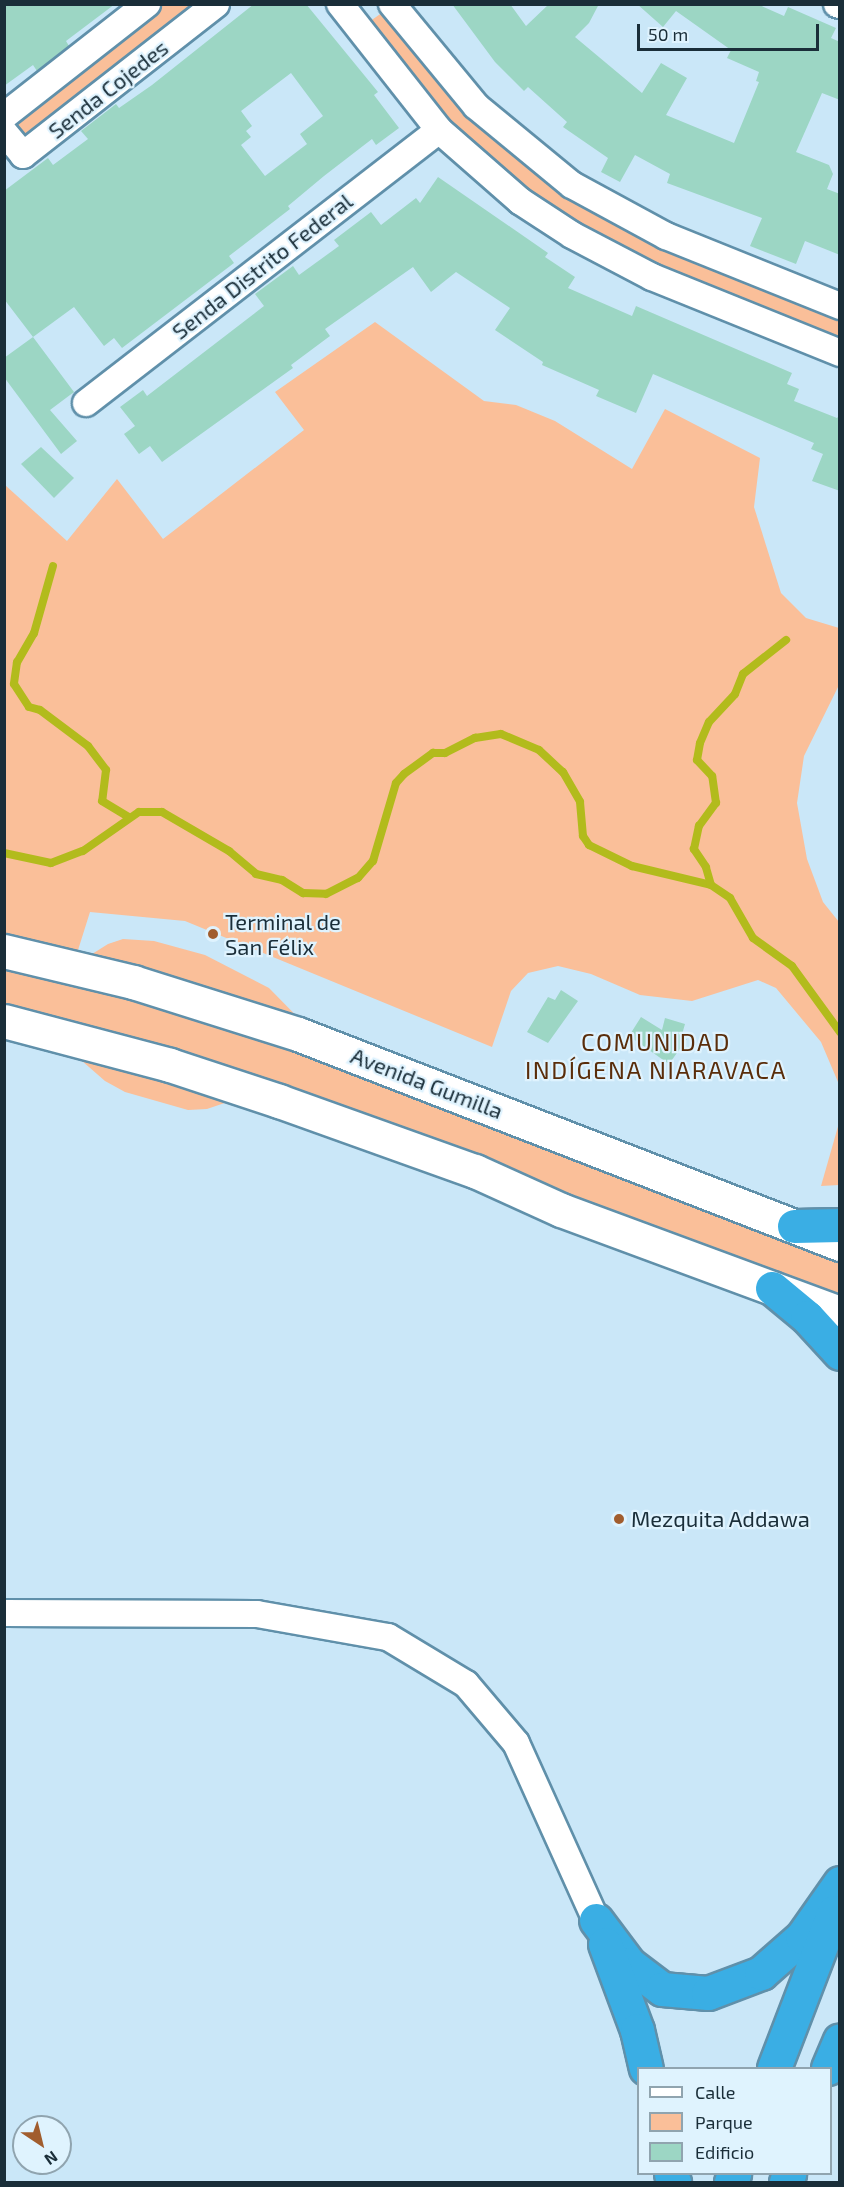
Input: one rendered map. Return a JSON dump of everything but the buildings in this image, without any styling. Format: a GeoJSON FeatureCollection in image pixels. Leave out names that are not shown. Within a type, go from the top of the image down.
{"type":"FeatureCollection","features":[{"type":"Feature","properties":{"kind":"highway"},"geometry":{"type":"LineString","coordinates":[[794,1226],[840,1226]]}},
{"type":"Feature","properties":{"kind":"highway"},"geometry":{"type":"LineString","coordinates":[[772,1288],[807,1317],[840,1353]]}},
{"type":"Feature","properties":{"kind":"highway"},"geometry":{"type":"LineString","coordinates":[[596,1920],[629,1964],[662,1989],[708,1993],[761,1973],[802,1936],[840,1883]]}},
{"type":"Feature","properties":{"kind":"highway"},"geometry":{"type":"LineString","coordinates":[[774,2067],[840,1896]]}},
{"type":"Feature","properties":{"kind":"highway"},"geometry":{"type":"LineString","coordinates":[[596,1920],[637,2030],[646,2067]]}},
{"type":"Feature","properties":{"kind":"highway"},"geometry":{"type":"LineString","coordinates":[[828,2067],[840,2040]]}},
{"type":"Feature","properties":{"kind":"main road","name":"Avenida Gumilla"},"geometry":{"type":"LineString","coordinates":[[4,951],[133,982],[298,1034],[840,1244]]}},
{"type":"Feature","properties":{"kind":"main road"},"geometry":{"type":"LineString","coordinates":[[4,1021],[170,1065],[279,1101],[475,1171],[561,1210],[840,1313]]}},
{"type":"Feature","properties":{"kind":"street","name":"Senda Cojedes"},"geometry":{"type":"LineString","coordinates":[[4,116],[147,4]]}},
{"type":"Feature","properties":{"kind":"street","name":"Senda Cojedes"},"geometry":{"type":"LineString","coordinates":[[4,132],[23,155],[216,4]]}},
{"type":"Feature","properties":{"kind":"street"},"geometry":{"type":"LineString","coordinates":[[340,4],[439,130],[520,201],[599,250],[652,277],[840,353]]}},
{"type":"Feature","properties":{"kind":"street"},"geometry":{"type":"LineString","coordinates":[[359,29],[393,5],[477,106],[572,185],[666,236],[840,306]]}},
{"type":"Feature","properties":{"kind":"street","name":"Senda Distrito Federal"},"geometry":{"type":"LineString","coordinates":[[86,402],[439,130]]}},
{"type":"Feature","properties":{"kind":"street"},"geometry":{"type":"LineString","coordinates":[[6,1619],[257,1614],[388,1637],[466,1684],[516,1743],[596,1920]]}},
{"type":"Feature","properties":{"kind":"green space"},"geometry":{"type":"Polygon","coordinates":[[[147,5],[216,5],[23,155],[5,116],[147,5]]]}},
{"type":"Feature","properties":{"kind":"green space"},"geometry":{"type":"Polygon","coordinates":[[[393,5],[549,169],[839,306],[839,353],[520,201],[359,29],[393,5]]]}},
{"type":"Feature","properties":{"kind":"green space"},"geometry":{"type":"Polygon","coordinates":[[[375,322],[484,401],[516,405],[555,421],[632,469],[665,409],[760,458],[754,507],[781,593],[806,618],[839,628],[839,685],[804,756],[797,803],[807,859],[823,902],[839,922],[839,1103],[838,1082],[821,1042],[776,988],[758,980],[692,1001],[640,995],[591,974],[558,966],[528,973],[511,991],[492,1047],[185,921],[90,912],[73,966],[108,944],[123,939],[154,941],[205,955],[269,988],[323,1043],[839,1225],[839,1353],[807,1317],[254,1093],[207,1109],[188,1110],[125,1092],[105,1081],[50,1033],[5,1021],[5,485],[67,541],[117,479],[163,539],[304,430],[275,392],[375,322]]]}},
{"type":"Feature","properties":{"kind":"green space"},"geometry":{"type":"Polygon","coordinates":[[[839,1123],[839,1185],[821,1186],[839,1123]]]}},
{"type":"Feature","properties":{"kind":"waterway"},"geometry":{"type":"LineString","coordinates":[[53,566],[34,633],[17,662],[14,684],[29,707],[40,710],[88,746],[106,770],[102,801],[129,817]]}},
{"type":"Feature","properties":{"kind":"waterway"},"geometry":{"type":"LineString","coordinates":[[711,885],[706,867],[694,849],[699,826],[716,803],[712,776],[697,760],[700,743],[709,722],[735,694],[743,674],[786,640]]}},
{"type":"Feature","properties":{"kind":"waterway"},"geometry":{"type":"LineString","coordinates":[[4,853],[51,863],[83,851],[139,812],[162,812],[229,851],[256,874],[282,880],[303,893],[326,894],[358,878],[373,861],[396,783],[404,774],[433,753],[445,753],[475,738],[501,734],[539,750],[563,772],[580,802],[583,836],[589,845],[632,866],[711,885],[730,898],[753,938],[792,966],[840,1032]]}},
{"type":"Feature","properties":{"kind":"place","name":"Terminal de San Félix"},"geometry":{"type":"Point","coordinates":[213,934]}},
{"type":"Feature","properties":{"kind":"place","name":"Mezquita Addawa"},"geometry":{"type":"Point","coordinates":[619,1519]}},
{"type":"Feature","properties":{"kind":"district","name":"COMUNIDAD INDÍGENA NIARAVACA"},"geometry":{"type":"Point","coordinates":[656,1056]}}]}
